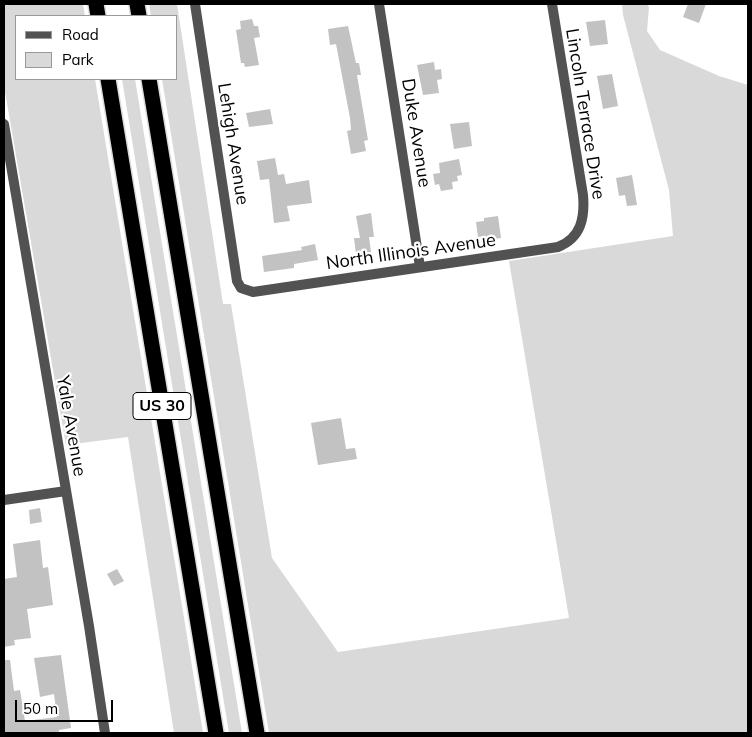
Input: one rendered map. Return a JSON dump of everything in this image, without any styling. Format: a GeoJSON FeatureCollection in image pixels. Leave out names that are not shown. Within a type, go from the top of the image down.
{"type":"FeatureCollection","features":[{"type":"Feature","properties":{"kind":"highway","name":"US 30"},"geometry":{"type":"LineString","coordinates":[[108,80],[216,733]]}},
{"type":"Feature","properties":{"kind":"highway","name":"US 30"},"geometry":{"type":"LineString","coordinates":[[150,80],[257,733]]}},
{"type":"Feature","properties":{"kind":"street","name":"Lehigh Avenue"},"geometry":{"type":"LineString","coordinates":[[195,4],[236,272],[241,288]]}},
{"type":"Feature","properties":{"kind":"street","name":"Duke Avenue"},"geometry":{"type":"LineString","coordinates":[[379,4],[420,267]]}},
{"type":"Feature","properties":{"kind":"street","name":"Lincoln Terrace Drive"},"geometry":{"type":"LineString","coordinates":[[552,4],[583,195],[583,218],[579,230]]}},
{"type":"Feature","properties":{"kind":"street","name":"Yale Avenue"},"geometry":{"type":"LineString","coordinates":[[4,124],[66,491],[104,733]]}},
{"type":"Feature","properties":{"kind":"street","name":"North Illinois Avenue"},"geometry":{"type":"LineString","coordinates":[[241,288],[253,292],[558,247],[573,239],[579,230]]}},
{"type":"Feature","properties":{"kind":"street"},"geometry":{"type":"LineString","coordinates":[[4,500],[66,491]]}},
{"type":"Feature","properties":{"kind":"green space"},"geometry":{"type":"Polygon","coordinates":[[[4,4],[83,4],[85,15],[15,15],[15,80],[95,80],[203,733],[174,733],[128,437],[66,445],[4,86],[4,4]]]}},
{"type":"Feature","properties":{"kind":"green space"},"geometry":{"type":"Polygon","coordinates":[[[149,4],[177,4],[223,304],[231,304],[272,558],[338,652],[569,618],[509,261],[673,236],[669,190],[623,15],[622,4],[647,4],[649,7],[647,31],[660,50],[719,76],[748,85],[748,733],[269,733],[162,80],[178,80],[178,15],[151,15],[149,4]]]}},
{"type":"Feature","properties":{"kind":"green space"},"geometry":{"type":"Polygon","coordinates":[[[122,80],[135,80],[242,733],[229,733],[122,80]]]}},
{"type":"Feature","properties":{"kind":"building"},"geometry":{"type":"Polygon","coordinates":[[[688,4],[706,4],[699,23],[683,17],[688,4]]]}},
{"type":"Feature","properties":{"kind":"building"},"geometry":{"type":"Polygon","coordinates":[[[252,19],[254,26],[258,26],[260,37],[254,38],[259,65],[245,67],[244,63],[241,63],[236,30],[241,29],[240,21],[252,19]]]}},
{"type":"Feature","properties":{"kind":"building"},"geometry":{"type":"Polygon","coordinates":[[[605,20],[608,44],[590,46],[586,22],[605,20]]]}},
{"type":"Feature","properties":{"kind":"building"},"geometry":{"type":"Polygon","coordinates":[[[348,26],[356,63],[359,63],[361,75],[357,75],[368,140],[364,141],[366,151],[351,154],[347,131],[351,130],[350,118],[336,44],[330,45],[328,29],[348,26]]]}},
{"type":"Feature","properties":{"kind":"building"},"geometry":{"type":"Polygon","coordinates":[[[434,62],[435,70],[441,69],[442,79],[437,80],[439,93],[423,95],[417,65],[434,62]]]}},
{"type":"Feature","properties":{"kind":"building"},"geometry":{"type":"Polygon","coordinates":[[[612,74],[618,106],[603,109],[597,76],[612,74]]]}},
{"type":"Feature","properties":{"kind":"building"},"geometry":{"type":"Polygon","coordinates":[[[270,109],[273,124],[249,127],[246,113],[270,109]]]}},
{"type":"Feature","properties":{"kind":"building"},"geometry":{"type":"Polygon","coordinates":[[[469,122],[472,146],[454,149],[450,124],[469,122]]]}},
{"type":"Feature","properties":{"kind":"building"},"geometry":{"type":"Polygon","coordinates":[[[275,158],[278,175],[284,174],[286,184],[309,180],[312,203],[287,206],[290,221],[274,223],[269,179],[260,180],[257,161],[275,158]]]}},
{"type":"Feature","properties":{"kind":"building"},"geometry":{"type":"Polygon","coordinates":[[[459,159],[462,175],[457,176],[458,181],[452,182],[453,189],[441,191],[439,184],[435,185],[433,174],[440,173],[439,163],[459,159]]]}},
{"type":"Feature","properties":{"kind":"building"},"geometry":{"type":"Polygon","coordinates":[[[632,175],[637,205],[627,206],[625,195],[619,196],[616,178],[632,175]]]}},
{"type":"Feature","properties":{"kind":"building"},"geometry":{"type":"Polygon","coordinates":[[[371,213],[374,237],[369,237],[371,252],[356,254],[354,238],[360,238],[356,216],[371,213]]]}},
{"type":"Feature","properties":{"kind":"building"},"geometry":{"type":"Polygon","coordinates":[[[498,216],[501,238],[486,240],[486,236],[478,237],[476,222],[484,221],[484,218],[498,216]]]}},
{"type":"Feature","properties":{"kind":"building"},"geometry":{"type":"Polygon","coordinates":[[[315,244],[318,260],[294,264],[294,268],[264,272],[262,256],[302,250],[301,247],[315,244]]]}},
{"type":"Feature","properties":{"kind":"building"},"geometry":{"type":"Polygon","coordinates":[[[341,418],[346,449],[355,448],[357,459],[318,465],[311,423],[341,418]]]}},
{"type":"Feature","properties":{"kind":"building"},"geometry":{"type":"Polygon","coordinates":[[[40,508],[42,522],[30,524],[29,510],[40,508]]]}},
{"type":"Feature","properties":{"kind":"building"},"geometry":{"type":"Polygon","coordinates":[[[40,540],[43,568],[48,567],[53,605],[27,609],[31,638],[14,640],[15,645],[4,647],[4,579],[17,577],[13,544],[40,540]]]}},
{"type":"Feature","properties":{"kind":"building"},"geometry":{"type":"Polygon","coordinates":[[[117,569],[124,581],[114,586],[107,574],[117,569]]]}},
{"type":"Feature","properties":{"kind":"building"},"geometry":{"type":"Polygon","coordinates":[[[61,655],[71,728],[59,730],[59,733],[4,733],[4,660],[10,660],[14,691],[20,690],[25,721],[57,717],[54,694],[40,697],[34,658],[61,655]]]}}]}
